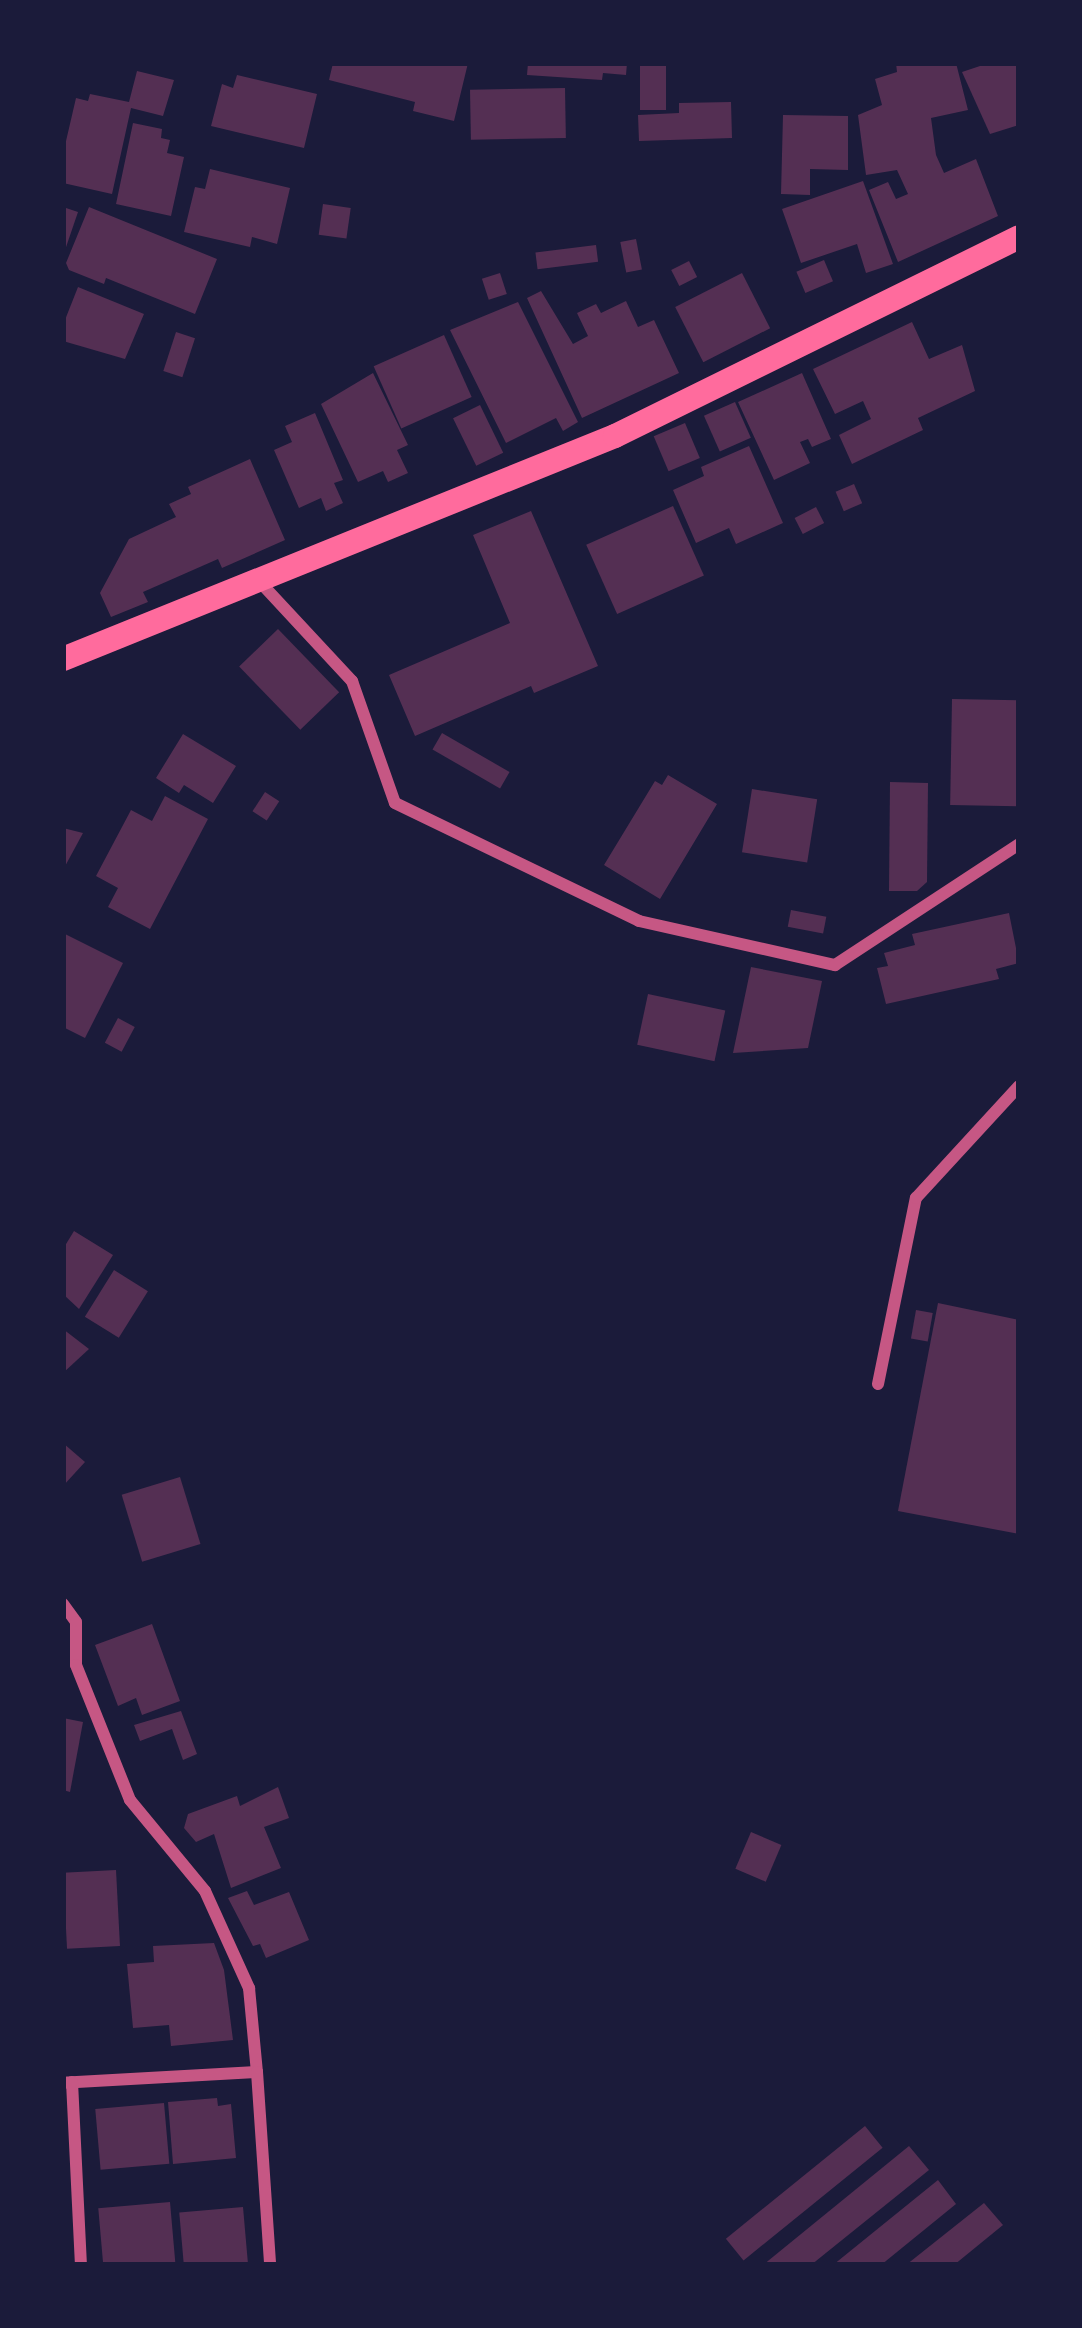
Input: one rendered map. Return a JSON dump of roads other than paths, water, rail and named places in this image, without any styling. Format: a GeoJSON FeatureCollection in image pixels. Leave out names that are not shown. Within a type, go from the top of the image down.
{"type":"FeatureCollection","features":[{"type":"Feature","properties":{"kind":"main road"},"geometry":{"type":"LineString","coordinates":[[63,659],[615,436],[1019,237]]}},
{"type":"Feature","properties":{"kind":"street"},"geometry":{"type":"LineString","coordinates":[[259,581],[352,681],[395,803],[639,921],[835,965],[1019,844]]}},
{"type":"Feature","properties":{"kind":"street"},"geometry":{"type":"LineString","coordinates":[[878,1384],[916,1198],[1019,1086]]}},
{"type":"Feature","properties":{"kind":"street"},"geometry":{"type":"LineString","coordinates":[[63,1604],[76,1622],[76,1665],[130,1800],[206,1891],[249,1988],[270,2265]]}},
{"type":"Feature","properties":{"kind":"street"},"geometry":{"type":"LineString","coordinates":[[81,2265],[67,2082],[257,2072]]}}]}
